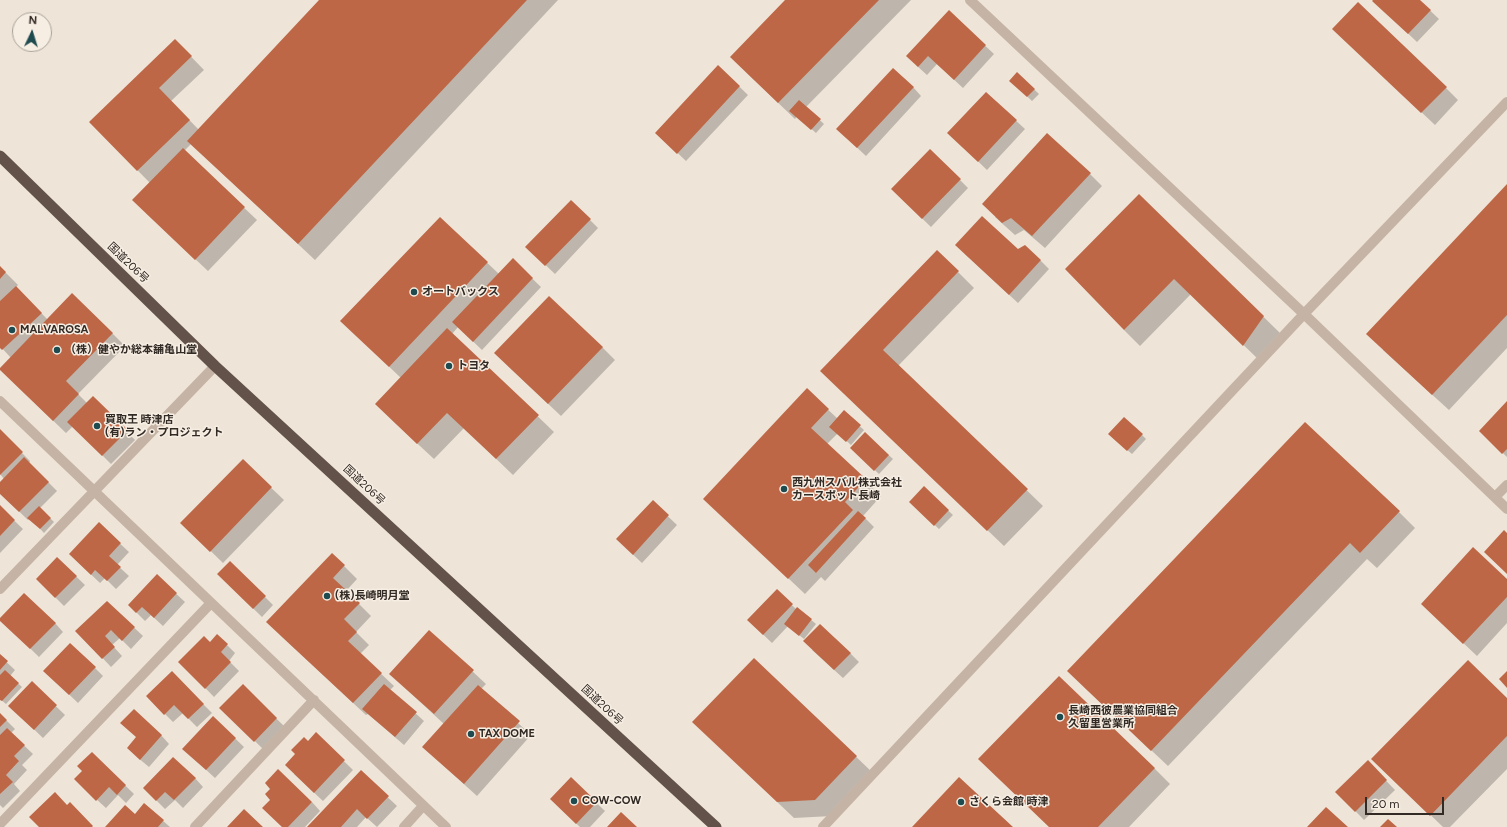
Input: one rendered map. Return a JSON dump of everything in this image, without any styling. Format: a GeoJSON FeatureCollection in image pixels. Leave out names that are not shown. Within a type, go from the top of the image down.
{"type":"FeatureCollection","features":[{"type":"Feature","properties":{"kind":"highway","name":"国道206号"},"geometry":{"type":"LineString","coordinates":[[0,156],[215,366],[716,827]]}},
{"type":"Feature","properties":{"kind":"street"},"geometry":{"type":"LineString","coordinates":[[970,0],[1304,314],[1507,509]]}},
{"type":"Feature","properties":{"kind":"street"},"geometry":{"type":"LineString","coordinates":[[823,827],[1304,314],[1507,102]]}},
{"type":"Feature","properties":{"kind":"street"},"geometry":{"type":"LineString","coordinates":[[0,589],[215,366]]}},
{"type":"Feature","properties":{"kind":"street"},"geometry":{"type":"LineString","coordinates":[[0,401],[96,491],[446,827]]}},
{"type":"Feature","properties":{"kind":"street"},"geometry":{"type":"LineString","coordinates":[[1495,497],[1507,485]]}},
{"type":"Feature","properties":{"kind":"street"},"geometry":{"type":"LineString","coordinates":[[0,824],[211,603]]}},
{"type":"Feature","properties":{"kind":"street"},"geometry":{"type":"LineString","coordinates":[[195,827],[314,700]]}},
{"type":"Feature","properties":{"kind":"street"},"geometry":{"type":"LineString","coordinates":[[404,827],[423,806]]}},
{"type":"Feature","properties":{"kind":"building"},"geometry":{"type":"Polygon","coordinates":[[[319,0],[527,0],[298,244],[187,141],[319,0]]]}},
{"type":"Feature","properties":{"kind":"building"},"geometry":{"type":"Polygon","coordinates":[[[785,0],[879,0],[778,103],[730,57],[785,0]]]}},
{"type":"Feature","properties":{"kind":"building"},"geometry":{"type":"Polygon","coordinates":[[[1420,0],[1431,10],[1408,34],[1372,1],[1420,0]]]}},
{"type":"Feature","properties":{"kind":"building"},"geometry":{"type":"Polygon","coordinates":[[[1358,2],[1447,87],[1421,113],[1332,29],[1358,2]]]}},
{"type":"Feature","properties":{"kind":"building"},"geometry":{"type":"Polygon","coordinates":[[[949,10],[986,45],[954,80],[928,56],[918,67],[906,56],[949,10]]]}},
{"type":"Feature","properties":{"kind":"building"},"geometry":{"type":"Polygon","coordinates":[[[175,39],[192,56],[159,88],[190,120],[137,171],[89,122],[175,39]]]}},
{"type":"Feature","properties":{"kind":"building"},"geometry":{"type":"Polygon","coordinates":[[[718,65],[740,86],[677,154],[655,133],[718,65]]]}},
{"type":"Feature","properties":{"kind":"building"},"geometry":{"type":"Polygon","coordinates":[[[893,68],[914,87],[857,148],[836,129],[893,68]]]}},
{"type":"Feature","properties":{"kind":"building"},"geometry":{"type":"Polygon","coordinates":[[[1017,72],[1035,89],[1027,97],[1009,81],[1017,72]]]}},
{"type":"Feature","properties":{"kind":"building"},"geometry":{"type":"Polygon","coordinates":[[[986,92],[1017,120],[978,162],[947,133],[986,92]]]}},
{"type":"Feature","properties":{"kind":"building"},"geometry":{"type":"Polygon","coordinates":[[[799,100],[821,119],[811,130],[789,111],[799,100]]]}},
{"type":"Feature","properties":{"kind":"building"},"geometry":{"type":"Polygon","coordinates":[[[1047,133],[1091,173],[1032,236],[1011,218],[1002,223],[982,204],[1047,133]]]}},
{"type":"Feature","properties":{"kind":"building"},"geometry":{"type":"Polygon","coordinates":[[[183,148],[245,207],[195,260],[132,200],[183,148]]]}},
{"type":"Feature","properties":{"kind":"building"},"geometry":{"type":"Polygon","coordinates":[[[930,149],[961,179],[922,219],[891,189],[930,149]]]}},
{"type":"Feature","properties":{"kind":"building"},"geometry":{"type":"Polygon","coordinates":[[[1507,184],[1507,315],[1432,395],[1366,334],[1507,184]]]}},
{"type":"Feature","properties":{"kind":"building"},"geometry":{"type":"Polygon","coordinates":[[[1139,194],[1264,316],[1243,346],[1174,279],[1124,330],[1065,269],[1139,194]]]}},
{"type":"Feature","properties":{"kind":"building"},"geometry":{"type":"Polygon","coordinates":[[[571,200],[591,219],[545,266],[525,247],[571,200]]]}},
{"type":"Feature","properties":{"kind":"building"},"geometry":{"type":"Polygon","coordinates":[[[982,216],[1018,249],[1025,245],[1041,260],[1009,295],[955,245],[982,216]]]}},
{"type":"Feature","properties":{"kind":"building","name":"オートバックス"},"geometry":{"type":"Polygon","coordinates":[[[440,217],[488,262],[389,367],[340,321],[440,217]]]}},
{"type":"Feature","properties":{"kind":"building"},"geometry":{"type":"Polygon","coordinates":[[[937,250],[959,271],[883,350],[1028,489],[987,531],[820,371],[937,250]]]}},
{"type":"Feature","properties":{"kind":"building","name":"トヨタ"},"geometry":{"type":"Polygon","coordinates":[[[513,258],[533,278],[473,342],[452,322],[513,258]]]}},
{"type":"Feature","properties":{"kind":"building"},"geometry":{"type":"Polygon","coordinates":[[[0,266],[6,272],[0,279],[0,266]]]}},
{"type":"Feature","properties":{"kind":"building","name":"MALVAROSA"},"geometry":{"type":"Polygon","coordinates":[[[16,286],[42,313],[2,350],[0,348],[0,301],[16,286]]]}},
{"type":"Feature","properties":{"kind":"building","name":"（株）健やか総本舗亀山堂"},"geometry":{"type":"Polygon","coordinates":[[[72,293],[113,333],[66,381],[79,394],[53,421],[0,370],[0,368],[72,293]]]}},
{"type":"Feature","properties":{"kind":"building","name":"トヨタ"},"geometry":{"type":"Polygon","coordinates":[[[549,296],[603,347],[548,404],[494,353],[549,296]]]}},
{"type":"Feature","properties":{"kind":"building","name":"トヨタ"},"geometry":{"type":"Polygon","coordinates":[[[447,328],[539,415],[496,459],[447,413],[417,444],[375,404],[447,328]]]}},
{"type":"Feature","properties":{"kind":"building","name":"西九州スバル株式会社 カースポット長崎"},"geometry":{"type":"Polygon","coordinates":[[[807,388],[829,409],[811,428],[866,479],[845,502],[853,510],[788,579],[703,499],[807,388]]]}},
{"type":"Feature","properties":{"kind":"building","name":"買取王 時津店 (有)ラン・プロジェクト"},"geometry":{"type":"Polygon","coordinates":[[[93,396],[128,430],[102,456],[67,422],[93,396]]]}},
{"type":"Feature","properties":{"kind":"building"},"geometry":{"type":"Polygon","coordinates":[[[1507,401],[1507,449],[1502,454],[1479,431],[1507,401]]]}},
{"type":"Feature","properties":{"kind":"building"},"geometry":{"type":"Polygon","coordinates":[[[844,410],[861,425],[846,442],[829,427],[844,410]]]}},
{"type":"Feature","properties":{"kind":"building"},"geometry":{"type":"Polygon","coordinates":[[[1124,417],[1143,434],[1127,451],[1108,434],[1124,417]]]}},
{"type":"Feature","properties":{"kind":"building"},"geometry":{"type":"Polygon","coordinates":[[[1305,422],[1400,511],[1360,553],[1350,543],[1151,751],[1067,671],[1305,422]]]}},
{"type":"Feature","properties":{"kind":"building"},"geometry":{"type":"Polygon","coordinates":[[[0,429],[23,452],[0,475],[0,429]]]}},
{"type":"Feature","properties":{"kind":"building"},"geometry":{"type":"Polygon","coordinates":[[[865,432],[889,455],[874,471],[850,448],[865,432]]]}},
{"type":"Feature","properties":{"kind":"building"},"geometry":{"type":"Polygon","coordinates":[[[24,457],[49,482],[19,512],[0,494],[0,482],[24,457]]]}},
{"type":"Feature","properties":{"kind":"building"},"geometry":{"type":"Polygon","coordinates":[[[243,459],[272,487],[210,552],[180,523],[243,459]]]}},
{"type":"Feature","properties":{"kind":"building"},"geometry":{"type":"Polygon","coordinates":[[[924,486],[949,510],[934,526],[909,502],[924,486]]]}},
{"type":"Feature","properties":{"kind":"building"},"geometry":{"type":"Polygon","coordinates":[[[653,500],[669,515],[633,555],[616,539],[653,500]]]}},
{"type":"Feature","properties":{"kind":"building"},"geometry":{"type":"Polygon","coordinates":[[[0,505],[15,520],[0,536],[0,505]]]}},
{"type":"Feature","properties":{"kind":"building"},"geometry":{"type":"Polygon","coordinates":[[[39,506],[51,518],[40,529],[27,518],[39,506]]]}},
{"type":"Feature","properties":{"kind":"building"},"geometry":{"type":"Polygon","coordinates":[[[858,511],[866,518],[816,573],[808,565],[858,511]]]}},
{"type":"Feature","properties":{"kind":"building"},"geometry":{"type":"Polygon","coordinates":[[[99,522],[121,543],[109,556],[121,567],[107,581],[95,570],[91,575],[69,554],[99,522]]]}},
{"type":"Feature","properties":{"kind":"building"},"geometry":{"type":"Polygon","coordinates":[[[1504,530],[1507,533],[1507,574],[1484,552],[1504,530]]]}},
{"type":"Feature","properties":{"kind":"building"},"geometry":{"type":"Polygon","coordinates":[[[1473,547],[1507,579],[1507,597],[1463,644],[1421,604],[1473,547]]]}},
{"type":"Feature","properties":{"kind":"building"},"geometry":{"type":"Polygon","coordinates":[[[332,553],[345,565],[333,578],[360,603],[344,619],[357,632],[348,641],[382,673],[353,703],[266,622],[332,553]]]}},
{"type":"Feature","properties":{"kind":"building"},"geometry":{"type":"Polygon","coordinates":[[[57,557],[77,576],[55,598],[36,579],[57,557]]]}},
{"type":"Feature","properties":{"kind":"building"},"geometry":{"type":"Polygon","coordinates":[[[230,561],[266,596],[253,609],[217,574],[230,561]]]}},
{"type":"Feature","properties":{"kind":"building"},"geometry":{"type":"Polygon","coordinates":[[[157,574],[177,593],[154,618],[142,607],[136,613],[128,605],[157,574]]]}},
{"type":"Feature","properties":{"kind":"building"},"geometry":{"type":"Polygon","coordinates":[[[777,589],[793,604],[763,635],[747,620],[777,589]]]}},
{"type":"Feature","properties":{"kind":"building"},"geometry":{"type":"Polygon","coordinates":[[[24,593],[56,623],[30,649],[0,621],[0,618],[24,593]]]}},
{"type":"Feature","properties":{"kind":"building"},"geometry":{"type":"Polygon","coordinates":[[[107,601],[135,627],[122,641],[111,630],[105,636],[115,647],[102,659],[75,631],[107,601]]]}},
{"type":"Feature","properties":{"kind":"building"},"geometry":{"type":"Polygon","coordinates":[[[797,607],[812,619],[799,636],[784,624],[797,607]]]}},
{"type":"Feature","properties":{"kind":"building"},"geometry":{"type":"Polygon","coordinates":[[[820,624],[851,653],[834,670],[803,641],[820,624]]]}},
{"type":"Feature","properties":{"kind":"building"},"geometry":{"type":"Polygon","coordinates":[[[429,630],[474,670],[434,714],[389,674],[429,630]]]}},
{"type":"Feature","properties":{"kind":"building"},"geometry":{"type":"Polygon","coordinates":[[[217,634],[228,644],[221,652],[231,662],[205,689],[178,662],[204,636],[210,642],[217,634]]]}},
{"type":"Feature","properties":{"kind":"building"},"geometry":{"type":"Polygon","coordinates":[[[70,643],[96,667],[69,695],[43,671],[70,643]]]}},
{"type":"Feature","properties":{"kind":"building"},"geometry":{"type":"Polygon","coordinates":[[[0,654],[8,661],[0,670],[0,654]]]}},
{"type":"Feature","properties":{"kind":"building"},"geometry":{"type":"Polygon","coordinates":[[[754,658],[857,756],[815,800],[777,802],[692,722],[754,658]]]}},
{"type":"Feature","properties":{"kind":"building"},"geometry":{"type":"Polygon","coordinates":[[[1468,660],[1507,698],[1507,736],[1430,816],[1371,759],[1468,660]]]}},
{"type":"Feature","properties":{"kind":"building"},"geometry":{"type":"Polygon","coordinates":[[[5,670],[19,683],[2,701],[0,700],[0,675],[5,670]]]}},
{"type":"Feature","properties":{"kind":"building"},"geometry":{"type":"Polygon","coordinates":[[[172,671],[204,704],[188,719],[174,705],[164,715],[146,696],[172,671]]]}},
{"type":"Feature","properties":{"kind":"building"},"geometry":{"type":"Polygon","coordinates":[[[1507,671],[1507,688],[1499,679],[1507,671]]]}},
{"type":"Feature","properties":{"kind":"building","name":"長崎西彼農業協同組合 久留里営業所"},"geometry":{"type":"Polygon","coordinates":[[[1059,676],[1155,768],[1098,827],[1049,827],[978,759],[1059,676]]]}},
{"type":"Feature","properties":{"kind":"building"},"geometry":{"type":"Polygon","coordinates":[[[32,681],[57,705],[34,730],[8,706],[32,681]]]}},
{"type":"Feature","properties":{"kind":"building"},"geometry":{"type":"Polygon","coordinates":[[[243,684],[277,718],[254,742],[219,708],[243,684]]]}},
{"type":"Feature","properties":{"kind":"building"},"geometry":{"type":"Polygon","coordinates":[[[384,684],[417,712],[395,737],[362,709],[384,684]]]}},
{"type":"Feature","properties":{"kind":"building","name":"TAX DOME"},"geometry":{"type":"Polygon","coordinates":[[[478,685],[520,721],[464,784],[422,747],[478,685]]]}},
{"type":"Feature","properties":{"kind":"building"},"geometry":{"type":"Polygon","coordinates":[[[134,709],[162,735],[140,760],[127,748],[136,737],[120,723],[134,709]]]}},
{"type":"Feature","properties":{"kind":"building"},"geometry":{"type":"Polygon","coordinates":[[[0,713],[7,720],[0,727],[0,713]]]}},
{"type":"Feature","properties":{"kind":"building"},"geometry":{"type":"Polygon","coordinates":[[[213,716],[236,738],[206,770],[182,749],[213,716]]]}},
{"type":"Feature","properties":{"kind":"building"},"geometry":{"type":"Polygon","coordinates":[[[7,728],[25,745],[14,756],[19,761],[6,775],[13,782],[0,794],[0,735],[7,728]]]}},
{"type":"Feature","properties":{"kind":"building"},"geometry":{"type":"Polygon","coordinates":[[[316,732],[345,760],[314,793],[285,765],[295,754],[291,750],[304,737],[308,741],[316,732]]]}},
{"type":"Feature","properties":{"kind":"building"},"geometry":{"type":"Polygon","coordinates":[[[92,752],[126,785],[117,795],[109,787],[96,801],[74,779],[82,771],[77,766],[92,752]]]}},
{"type":"Feature","properties":{"kind":"building"},"geometry":{"type":"Polygon","coordinates":[[[173,757],[196,778],[174,800],[165,792],[156,801],[143,788],[173,757]]]}},
{"type":"Feature","properties":{"kind":"building"},"geometry":{"type":"Polygon","coordinates":[[[1368,760],[1387,780],[1355,812],[1335,792],[1368,760]]]}},
{"type":"Feature","properties":{"kind":"building"},"geometry":{"type":"Polygon","coordinates":[[[278,769],[312,802],[288,827],[282,827],[262,808],[270,800],[265,794],[270,789],[265,783],[278,769]]]}},
{"type":"Feature","properties":{"kind":"building"},"geometry":{"type":"Polygon","coordinates":[[[361,770],[389,796],[367,819],[357,809],[341,827],[307,827],[361,770]]]}},
{"type":"Feature","properties":{"kind":"building","name":"COW-COW"},"geometry":{"type":"Polygon","coordinates":[[[571,777],[597,802],[576,824],[550,799],[571,777]]]}},
{"type":"Feature","properties":{"kind":"building","name":"さくら会館 時津"},"geometry":{"type":"Polygon","coordinates":[[[959,777],[1013,827],[912,827],[959,777]]]}},
{"type":"Feature","properties":{"kind":"building"},"geometry":{"type":"Polygon","coordinates":[[[55,792],[67,805],[70,802],[93,826],[39,827],[29,817],[55,792]]]}},
{"type":"Feature","properties":{"kind":"building"},"geometry":{"type":"Polygon","coordinates":[[[144,803],[164,820],[158,827],[105,827],[125,805],[135,814],[144,803]]]}},
{"type":"Feature","properties":{"kind":"building"},"geometry":{"type":"Polygon","coordinates":[[[1326,807],[1348,827],[1307,827],[1326,807]]]}},
{"type":"Feature","properties":{"kind":"building"},"geometry":{"type":"Polygon","coordinates":[[[244,809],[263,827],[227,827],[244,809]]]}},
{"type":"Feature","properties":{"kind":"building"},"geometry":{"type":"Polygon","coordinates":[[[621,812],[637,827],[607,827],[621,812]]]}},
{"type":"Feature","properties":{"kind":"building"},"geometry":{"type":"Polygon","coordinates":[[[1388,819],[1397,827],[1380,827],[1388,819]]]}},
{"type":"Feature","properties":{"kind":"place","name":"オートバックス"},"geometry":{"type":"Point","coordinates":[414,292]}},
{"type":"Feature","properties":{"kind":"place","name":"MALVAROSA"},"geometry":{"type":"Point","coordinates":[12,330]}},
{"type":"Feature","properties":{"kind":"place","name":"（株）健やか総本舗亀山堂"},"geometry":{"type":"Point","coordinates":[57,350]}},
{"type":"Feature","properties":{"kind":"place","name":"トヨタ"},"geometry":{"type":"Point","coordinates":[449,366]}},
{"type":"Feature","properties":{"kind":"place","name":"買取王 時津店 (有)ラン・プロジェクト"},"geometry":{"type":"Point","coordinates":[97,426]}},
{"type":"Feature","properties":{"kind":"place","name":"西九州スバル株式会社 カースポット長崎"},"geometry":{"type":"Point","coordinates":[784,489]}},
{"type":"Feature","properties":{"kind":"place","name":"(株)長崎明月堂"},"geometry":{"type":"Point","coordinates":[327,596]}},
{"type":"Feature","properties":{"kind":"place","name":"長崎西彼農業協同組合 久留里営業所"},"geometry":{"type":"Point","coordinates":[1060,717]}},
{"type":"Feature","properties":{"kind":"place","name":"TAX DOME"},"geometry":{"type":"Point","coordinates":[471,734]}},
{"type":"Feature","properties":{"kind":"place","name":"COW-COW"},"geometry":{"type":"Point","coordinates":[574,801]}},
{"type":"Feature","properties":{"kind":"place","name":"さくら会館 時津"},"geometry":{"type":"Point","coordinates":[961,802]}}]}
